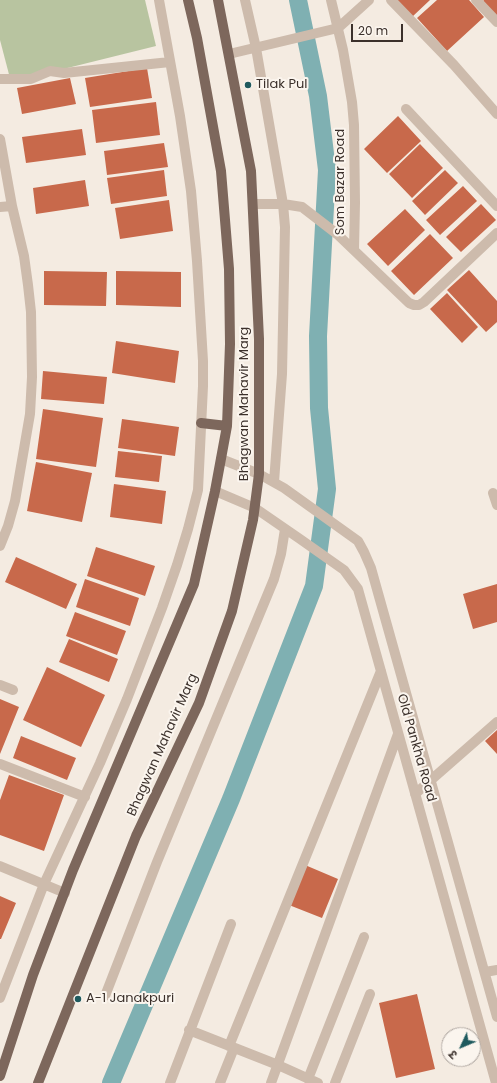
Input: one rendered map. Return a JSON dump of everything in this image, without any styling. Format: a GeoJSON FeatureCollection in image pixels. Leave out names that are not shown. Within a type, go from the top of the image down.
{"type":"FeatureCollection","features":[{"type":"Feature","properties":{"kind":"main road","name":"Bhagwan Mahavir Marg"},"geometry":{"type":"LineString","coordinates":[[0,1076],[33,974],[65,893],[194,584],[215,490],[227,426],[230,344],[229,269],[221,171],[197,38],[188,0]]}},
{"type":"Feature","properties":{"kind":"main road","name":"Bhagwan Mahavir Marg"},"geometry":{"type":"LineString","coordinates":[[38,1083],[136,836],[199,703],[232,611],[255,508],[259,474],[259,339],[251,171],[218,0]]}},
{"type":"Feature","properties":{"kind":"main road"},"geometry":{"type":"LineString","coordinates":[[201,423],[227,426]]}},
{"type":"Feature","properties":{"kind":"street"},"geometry":{"type":"LineString","coordinates":[[0,998],[44,884],[85,797],[128,699],[162,608],[188,529],[198,490],[203,361],[197,261],[191,191],[159,0]]}},
{"type":"Feature","properties":{"kind":"street"},"geometry":{"type":"LineString","coordinates":[[245,0],[256,47],[283,204],[285,227],[282,374],[274,482]]}},
{"type":"Feature","properties":{"kind":"street","name":"Som Bazar Road"},"geometry":{"type":"LineString","coordinates":[[331,0],[351,95],[354,124],[354,250]]}},
{"type":"Feature","properties":{"kind":"street"},"geometry":{"type":"LineString","coordinates":[[229,54],[338,28],[369,0]]}},
{"type":"Feature","properties":{"kind":"street"},"geometry":{"type":"LineString","coordinates":[[391,0],[454,65],[497,114]]}},
{"type":"Feature","properties":{"kind":"street"},"geometry":{"type":"LineString","coordinates":[[476,0],[497,22]]}},
{"type":"Feature","properties":{"kind":"street"},"geometry":{"type":"LineString","coordinates":[[0,79],[31,78],[50,71],[64,74],[170,62]]}},
{"type":"Feature","properties":{"kind":"street"},"geometry":{"type":"LineString","coordinates":[[406,109],[497,206]]}},
{"type":"Feature","properties":{"kind":"street"},"geometry":{"type":"LineString","coordinates":[[0,138],[12,206],[24,256],[28,285],[31,312],[32,377],[30,414],[17,486],[8,526],[0,546]]}},
{"type":"Feature","properties":{"kind":"street","name":"Som Bazar Road"},"geometry":{"type":"LineString","coordinates":[[253,204],[283,204],[302,207],[337,234],[354,250]]}},
{"type":"Feature","properties":{"kind":"street"},"geometry":{"type":"LineString","coordinates":[[0,207],[12,206]]}},
{"type":"Feature","properties":{"kind":"street"},"geometry":{"type":"LineString","coordinates":[[354,250],[409,303],[419,305],[497,233]]}},
{"type":"Feature","properties":{"kind":"street","name":"Old Pankha Road"},"geometry":{"type":"LineString","coordinates":[[221,459],[259,474],[274,482],[344,530],[358,541],[364,552],[371,568],[497,1017]]}},
{"type":"Feature","properties":{"kind":"street","name":"Old Pankha Road"},"geometry":{"type":"LineString","coordinates":[[215,490],[255,508],[300,539],[344,570],[358,590],[496,1083]]}},
{"type":"Feature","properties":{"kind":"street"},"geometry":{"type":"LineString","coordinates":[[493,493],[497,505]]}},
{"type":"Feature","properties":{"kind":"street"},"geometry":{"type":"LineString","coordinates":[[105,996],[157,862],[274,580],[281,554],[285,529]]}},
{"type":"Feature","properties":{"kind":"street"},"geometry":{"type":"LineString","coordinates":[[220,1083],[232,1047],[381,671]]}},
{"type":"Feature","properties":{"kind":"street"},"geometry":{"type":"LineString","coordinates":[[0,685],[13,690]]}},
{"type":"Feature","properties":{"kind":"street"},"geometry":{"type":"LineString","coordinates":[[415,794],[497,722]]}},
{"type":"Feature","properties":{"kind":"street"},"geometry":{"type":"LineString","coordinates":[[271,1083],[398,734]]}},
{"type":"Feature","properties":{"kind":"street"},"geometry":{"type":"LineString","coordinates":[[0,764],[85,797]]}},
{"type":"Feature","properties":{"kind":"street"},"geometry":{"type":"LineString","coordinates":[[0,866],[65,893]]}},
{"type":"Feature","properties":{"kind":"street"},"geometry":{"type":"LineString","coordinates":[[170,1083],[189,1030],[231,924]]}},
{"type":"Feature","properties":{"kind":"street"},"geometry":{"type":"LineString","coordinates":[[308,1079],[364,936]]}},
{"type":"Feature","properties":{"kind":"street"},"geometry":{"type":"LineString","coordinates":[[484,972],[497,970]]}},
{"type":"Feature","properties":{"kind":"street"},"geometry":{"type":"LineString","coordinates":[[335,1083],[370,994]]}},
{"type":"Feature","properties":{"kind":"street"},"geometry":{"type":"LineString","coordinates":[[189,1030],[278,1065],[318,1083]]}},
{"type":"Feature","properties":{"kind":"green space"},"geometry":{"type":"Polygon","coordinates":[[[0,0],[145,0],[156,46],[11,82],[0,40],[0,0]]]}},
{"type":"Feature","properties":{"kind":"building"},"geometry":{"type":"Polygon","coordinates":[[[396,0],[430,0],[412,17],[396,0]]]}},
{"type":"Feature","properties":{"kind":"building"},"geometry":{"type":"Polygon","coordinates":[[[437,0],[469,0],[484,17],[447,51],[417,18],[437,0]]]}},
{"type":"Feature","properties":{"kind":"building"},"geometry":{"type":"Polygon","coordinates":[[[484,0],[497,0],[497,18],[482,2],[484,0]]]}},
{"type":"Feature","properties":{"kind":"building"},"geometry":{"type":"Polygon","coordinates":[[[147,68],[152,98],[90,107],[85,78],[147,68]]]}},
{"type":"Feature","properties":{"kind":"building"},"geometry":{"type":"Polygon","coordinates":[[[70,78],[76,104],[22,114],[17,88],[70,78]]]}},
{"type":"Feature","properties":{"kind":"building"},"geometry":{"type":"Polygon","coordinates":[[[156,102],[160,135],[96,143],[92,110],[156,102]]]}},
{"type":"Feature","properties":{"kind":"building"},"geometry":{"type":"Polygon","coordinates":[[[398,116],[421,141],[387,173],[364,149],[398,116]]]}},
{"type":"Feature","properties":{"kind":"building"},"geometry":{"type":"Polygon","coordinates":[[[82,129],[86,155],[26,163],[22,137],[82,129]]]}},
{"type":"Feature","properties":{"kind":"building"},"geometry":{"type":"Polygon","coordinates":[[[164,143],[168,167],[107,175],[104,151],[164,143]]]}},
{"type":"Feature","properties":{"kind":"building"},"geometry":{"type":"Polygon","coordinates":[[[420,144],[443,168],[412,198],[389,174],[420,144]]]}},
{"type":"Feature","properties":{"kind":"building"},"geometry":{"type":"Polygon","coordinates":[[[164,170],[167,196],[111,204],[107,178],[164,170]]]}},
{"type":"Feature","properties":{"kind":"building"},"geometry":{"type":"Polygon","coordinates":[[[445,170],[458,183],[425,215],[412,201],[445,170]]]}},
{"type":"Feature","properties":{"kind":"building"},"geometry":{"type":"Polygon","coordinates":[[[85,180],[89,206],[36,214],[33,188],[85,180]]]}},
{"type":"Feature","properties":{"kind":"building"},"geometry":{"type":"Polygon","coordinates":[[[463,186],[477,201],[440,235],[426,220],[463,186]]]}},
{"type":"Feature","properties":{"kind":"building"},"geometry":{"type":"Polygon","coordinates":[[[169,200],[173,231],[120,239],[115,208],[169,200]]]}},
{"type":"Feature","properties":{"kind":"building"},"geometry":{"type":"Polygon","coordinates":[[[481,204],[496,220],[461,252],[446,237],[481,204]]]}},
{"type":"Feature","properties":{"kind":"building"},"geometry":{"type":"Polygon","coordinates":[[[405,209],[425,230],[388,266],[367,244],[405,209]]]}},
{"type":"Feature","properties":{"kind":"building"},"geometry":{"type":"Polygon","coordinates":[[[430,234],[453,258],[414,295],[391,271],[430,234]]]}},
{"type":"Feature","properties":{"kind":"building"},"geometry":{"type":"Polygon","coordinates":[[[469,270],[497,301],[497,322],[486,332],[447,290],[469,270]]]}},
{"type":"Feature","properties":{"kind":"building"},"geometry":{"type":"Polygon","coordinates":[[[44,271],[107,272],[106,306],[44,305],[44,271]]]}},
{"type":"Feature","properties":{"kind":"building"},"geometry":{"type":"Polygon","coordinates":[[[116,271],[181,272],[181,307],[116,305],[116,271]]]}},
{"type":"Feature","properties":{"kind":"building"},"geometry":{"type":"Polygon","coordinates":[[[447,293],[478,327],[462,343],[430,309],[447,293]]]}},
{"type":"Feature","properties":{"kind":"building"},"geometry":{"type":"Polygon","coordinates":[[[116,341],[179,351],[175,383],[112,373],[116,341]]]}},
{"type":"Feature","properties":{"kind":"building"},"geometry":{"type":"Polygon","coordinates":[[[43,371],[107,377],[104,404],[41,399],[43,371]]]}},
{"type":"Feature","properties":{"kind":"building"},"geometry":{"type":"Polygon","coordinates":[[[43,409],[103,418],[96,467],[36,459],[43,409]]]}},
{"type":"Feature","properties":{"kind":"building"},"geometry":{"type":"Polygon","coordinates":[[[122,419],[179,427],[175,456],[118,448],[122,419]]]}},
{"type":"Feature","properties":{"kind":"building"},"geometry":{"type":"Polygon","coordinates":[[[118,451],[162,456],[159,482],[115,477],[118,451]]]}},
{"type":"Feature","properties":{"kind":"building"},"geometry":{"type":"Polygon","coordinates":[[[36,462],[92,473],[82,522],[27,511],[36,462]]]}},
{"type":"Feature","properties":{"kind":"building"},"geometry":{"type":"Polygon","coordinates":[[[114,484],[166,491],[162,524],[110,517],[114,484]]]}},
{"type":"Feature","properties":{"kind":"building"},"geometry":{"type":"Polygon","coordinates":[[[96,547],[155,566],[145,596],[87,576],[96,547]]]}},
{"type":"Feature","properties":{"kind":"building"},"geometry":{"type":"Polygon","coordinates":[[[16,557],[77,584],[66,609],[5,582],[16,557]]]}},
{"type":"Feature","properties":{"kind":"building"},"geometry":{"type":"Polygon","coordinates":[[[85,579],[139,598],[130,626],[76,607],[85,579]]]}},
{"type":"Feature","properties":{"kind":"building"},"geometry":{"type":"Polygon","coordinates":[[[497,584],[497,622],[473,629],[463,594],[497,584]]]}},
{"type":"Feature","properties":{"kind":"building"},"geometry":{"type":"Polygon","coordinates":[[[75,612],[126,631],[117,655],[66,636],[75,612]]]}},
{"type":"Feature","properties":{"kind":"building"},"geometry":{"type":"Polygon","coordinates":[[[69,639],[118,659],[109,682],[59,662],[69,639]]]}},
{"type":"Feature","properties":{"kind":"building"},"geometry":{"type":"Polygon","coordinates":[[[47,667],[105,695],[81,747],[23,720],[47,667]]]}},
{"type":"Feature","properties":{"kind":"building"},"geometry":{"type":"Polygon","coordinates":[[[0,699],[19,707],[0,754],[0,699]]]}},
{"type":"Feature","properties":{"kind":"building"},"geometry":{"type":"Polygon","coordinates":[[[497,730],[497,754],[485,741],[497,730]]]}},
{"type":"Feature","properties":{"kind":"building"},"geometry":{"type":"Polygon","coordinates":[[[21,736],[76,758],[67,780],[13,758],[21,736]]]}},
{"type":"Feature","properties":{"kind":"building"},"geometry":{"type":"Polygon","coordinates":[[[9,775],[64,795],[44,851],[0,835],[0,800],[9,775]]]}},
{"type":"Feature","properties":{"kind":"building"},"geometry":{"type":"Polygon","coordinates":[[[305,865],[338,879],[322,918],[289,905],[305,865]]]}},
{"type":"Feature","properties":{"kind":"building"},"geometry":{"type":"Polygon","coordinates":[[[0,896],[16,903],[1,939],[0,939],[0,896]]]}},
{"type":"Feature","properties":{"kind":"building"},"geometry":{"type":"Polygon","coordinates":[[[417,994],[435,1069],[396,1078],[379,1003],[417,994]]]}},
{"type":"Feature","properties":{"kind":"waterway"},"geometry":{"type":"LineString","coordinates":[[111,1083],[231,799],[314,586],[327,489],[319,408],[318,336],[327,170],[318,96],[298,0]]}},
{"type":"Feature","properties":{"kind":"place","name":"Tilak Pul"},"geometry":{"type":"Point","coordinates":[248,85]}},
{"type":"Feature","properties":{"kind":"place","name":"A-1 Janakpuri"},"geometry":{"type":"Point","coordinates":[78,999]}}]}
